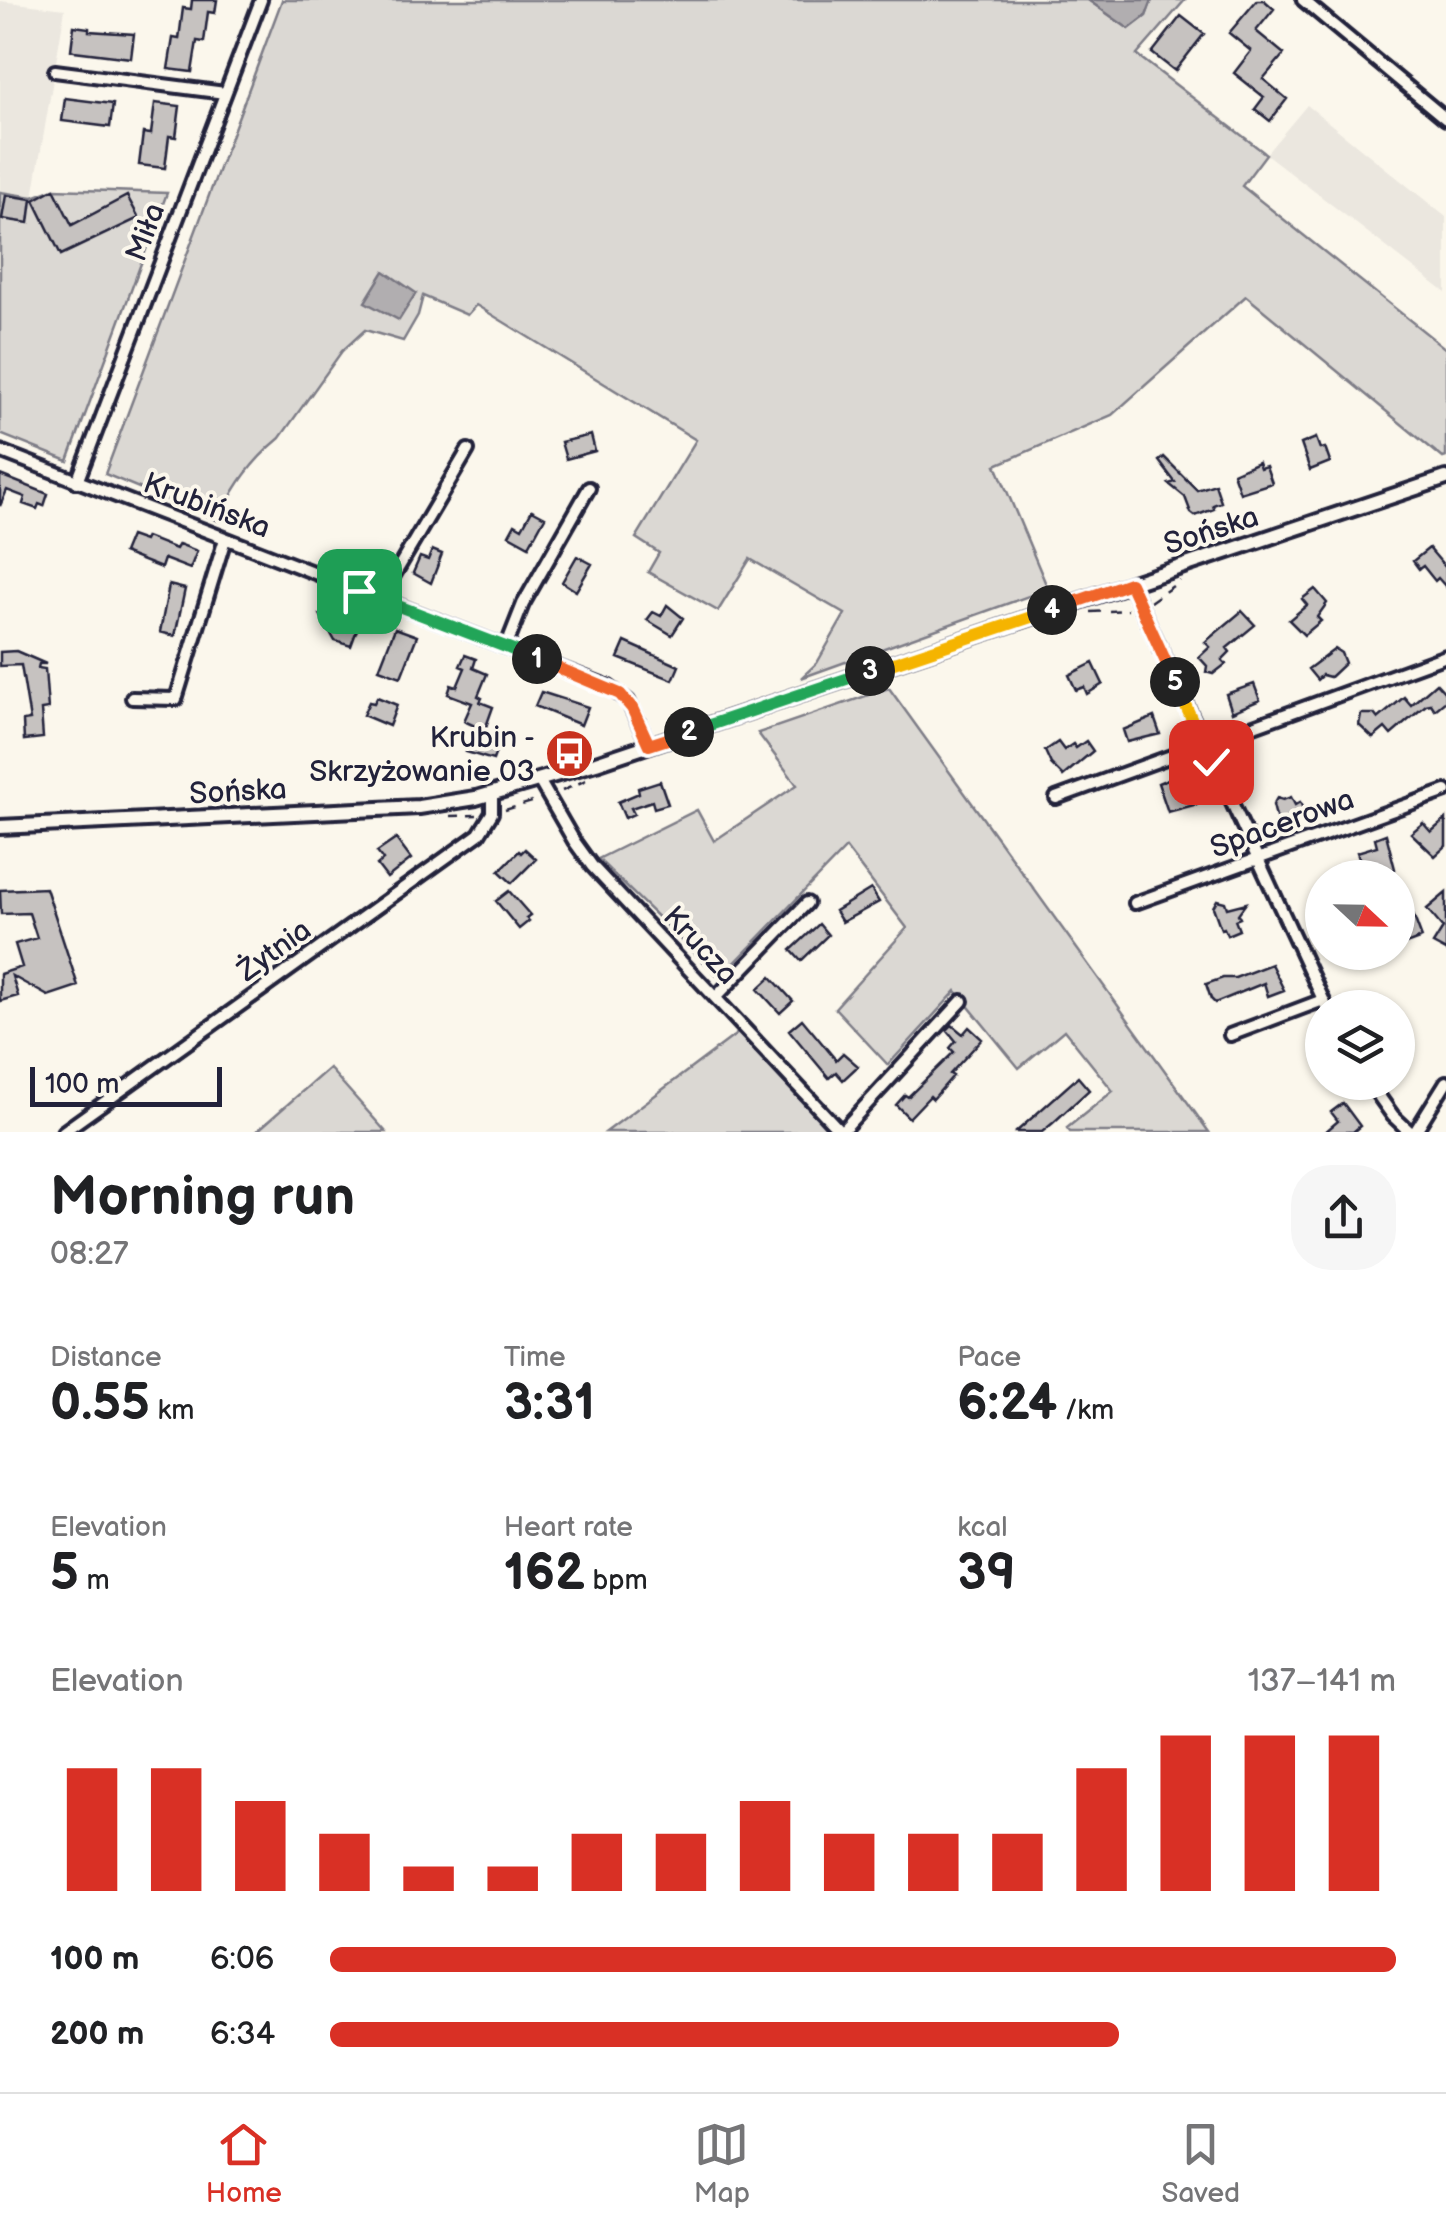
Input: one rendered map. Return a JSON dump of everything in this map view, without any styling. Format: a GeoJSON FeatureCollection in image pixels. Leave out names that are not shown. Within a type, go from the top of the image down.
{"type":"FeatureCollection","features":[{"type":"Feature","properties":{"kind":"street","name":"Miła"},"geometry":{"type":"LineString","coordinates":[[77,482],[261,0]]}},
{"type":"Feature","properties":{"kind":"street"},"geometry":{"type":"LineString","coordinates":[[1303,0],[1446,119]]}},
{"type":"Feature","properties":{"kind":"street"},"geometry":{"type":"LineString","coordinates":[[55,71],[225,93]]}},
{"type":"Feature","properties":{"kind":"street"},"geometry":{"type":"LineString","coordinates":[[380,599],[468,450]]}},
{"type":"Feature","properties":{"kind":"street","name":"Krubińska"},"geometry":{"type":"LineString","coordinates":[[0,451],[620,694],[632,708],[649,745]]}},
{"type":"Feature","properties":{"kind":"street","name":"Sońska"},"geometry":{"type":"LineString","coordinates":[[0,826],[419,807],[492,794],[540,782],[1446,478]]}},
{"type":"Feature","properties":{"kind":"street"},"geometry":{"type":"LineString","coordinates":[[506,647],[523,604],[589,488]]}},
{"type":"Feature","properties":{"kind":"street"},"geometry":{"type":"LineString","coordinates":[[132,698],[176,700],[226,539]]}},
{"type":"Feature","properties":{"kind":"street"},"geometry":{"type":"LineString","coordinates":[[1130,583],[1319,990]]}},
{"type":"Feature","properties":{"kind":"street"},"geometry":{"type":"LineString","coordinates":[[1056,798],[1446,656]]}},
{"type":"Feature","properties":{"kind":"street","name":"Krucza"},"geometry":{"type":"LineString","coordinates":[[540,782],[592,866],[841,1132]]}},
{"type":"Feature","properties":{"kind":"street","name":"Spacerowa"},"geometry":{"type":"LineString","coordinates":[[1134,903],[1446,790]]}},
{"type":"Feature","properties":{"kind":"street","name":"Żytnia"},"geometry":{"type":"LineString","coordinates":[[63,1132],[479,834],[492,813],[492,794]]}},
{"type":"Feature","properties":{"kind":"street"},"geometry":{"type":"LineString","coordinates":[[716,997],[807,903]]}},
{"type":"Feature","properties":{"kind":"street"},"geometry":{"type":"LineString","coordinates":[[841,1132],[962,1001]]}},
{"type":"Feature","properties":{"kind":"street"},"geometry":{"type":"LineString","coordinates":[[1230,1035],[1305,1011]]}},
{"type":"Feature","properties":{"kind":"street"},"geometry":{"type":"LineString","coordinates":[[1384,1100],[1412,1132],[1446,1082]]}},
{"type":"Feature","properties":{"kind":"shaded area"},"geometry":{"type":"Polygon","coordinates":[[[282,0],[1088,0],[1129,29],[1146,16],[1152,0],[1185,0],[1137,55],[1266,154],[1242,186],[1446,349],[1446,457],[1246,296],[1112,415],[996,465],[1048,589],[801,678],[817,663],[845,614],[750,559],[718,611],[648,572],[659,553],[636,538],[696,440],[476,305],[467,315],[423,296],[418,315],[403,341],[365,330],[342,351],[280,438],[244,476],[219,521],[105,474],[282,0]]]}},
{"type":"Feature","properties":{"kind":"shaded area"},"geometry":{"type":"Polygon","coordinates":[[[1088,0],[1152,0],[1146,16],[1129,29],[1088,0]]]}},
{"type":"Feature","properties":{"kind":"shaded area"},"geometry":{"type":"Polygon","coordinates":[[[0,1],[65,9],[33,197],[0,192],[0,1]]]}},
{"type":"Feature","properties":{"kind":"shaded area"},"geometry":{"type":"Polygon","coordinates":[[[1307,105],[1446,217],[1446,293],[1266,154],[1307,105]]]}},
{"type":"Feature","properties":{"kind":"shaded area"},"geometry":{"type":"Polygon","coordinates":[[[54,189],[167,193],[68,461],[0,434],[0,192],[33,197],[54,189]]]}},
{"type":"Feature","properties":{"kind":"shaded area"},"geometry":{"type":"Polygon","coordinates":[[[384,271],[416,293],[399,320],[365,302],[384,271]]]}},
{"type":"Feature","properties":{"kind":"shaded area"},"geometry":{"type":"Polygon","coordinates":[[[889,688],[1209,1132],[1070,1132],[1067,1128],[1113,1091],[1064,1030],[1019,1068],[956,991],[888,1065],[835,1008],[907,928],[846,848],[720,978],[598,859],[697,810],[714,841],[797,785],[758,733],[889,688]]]}},
{"type":"Feature","properties":{"kind":"shaded area"},"geometry":{"type":"Polygon","coordinates":[[[738,1033],[830,1132],[606,1132],[738,1033]]]}},
{"type":"Feature","properties":{"kind":"shaded area"},"geometry":{"type":"Polygon","coordinates":[[[329,1068],[386,1132],[256,1132],[329,1068]]]}},
{"type":"Feature","properties":{"kind":"building"},"geometry":{"type":"Polygon","coordinates":[[[192,0],[217,0],[215,13],[208,12],[204,42],[197,41],[192,72],[168,69],[173,38],[179,39],[183,8],[191,9],[192,0]]]}},
{"type":"Feature","properties":{"kind":"building"},"geometry":{"type":"Polygon","coordinates":[[[1257,0],[1264,0],[1274,9],[1256,31],[1284,54],[1263,79],[1287,99],[1270,121],[1255,109],[1264,97],[1234,73],[1251,51],[1229,33],[1257,0]]]}},
{"type":"Feature","properties":{"kind":"building"},"geometry":{"type":"Polygon","coordinates":[[[1181,16],[1204,34],[1175,71],[1152,53],[1181,16]]]}},
{"type":"Feature","properties":{"kind":"building"},"geometry":{"type":"Polygon","coordinates":[[[74,26],[134,34],[131,58],[71,50],[74,26]]]}},
{"type":"Feature","properties":{"kind":"building"},"geometry":{"type":"Polygon","coordinates":[[[65,98],[113,104],[110,127],[62,121],[65,98]]]}},
{"type":"Feature","properties":{"kind":"building"},"geometry":{"type":"Polygon","coordinates":[[[155,103],[180,106],[176,137],[169,136],[165,168],[139,165],[143,133],[151,134],[155,103]]]}},
{"type":"Feature","properties":{"kind":"building"},"geometry":{"type":"Polygon","coordinates":[[[54,189],[72,225],[127,196],[139,218],[61,255],[34,200],[54,189]]]}},
{"type":"Feature","properties":{"kind":"building"},"geometry":{"type":"Polygon","coordinates":[[[6,195],[32,199],[29,223],[2,219],[6,195]]]}},
{"type":"Feature","properties":{"kind":"building"},"geometry":{"type":"Polygon","coordinates":[[[591,435],[595,451],[566,459],[561,442],[591,435]]]}},
{"type":"Feature","properties":{"kind":"building"},"geometry":{"type":"Polygon","coordinates":[[[1316,438],[1330,462],[1310,470],[1301,444],[1316,438]]]}},
{"type":"Feature","properties":{"kind":"building"},"geometry":{"type":"Polygon","coordinates":[[[1164,457],[1197,490],[1215,484],[1221,502],[1195,516],[1191,513],[1185,497],[1169,484],[1175,482],[1159,461],[1164,457]]]}},
{"type":"Feature","properties":{"kind":"building"},"geometry":{"type":"Polygon","coordinates":[[[1258,462],[1260,468],[1266,466],[1272,483],[1240,493],[1233,473],[1258,462]]]}},
{"type":"Feature","properties":{"kind":"building"},"geometry":{"type":"Polygon","coordinates":[[[0,475],[48,494],[44,506],[39,504],[37,509],[23,504],[25,497],[7,490],[0,506],[0,475]]]}},
{"type":"Feature","properties":{"kind":"building"},"geometry":{"type":"Polygon","coordinates":[[[532,510],[545,517],[529,546],[509,535],[515,524],[522,528],[532,510]]]}},
{"type":"Feature","properties":{"kind":"building"},"geometry":{"type":"Polygon","coordinates":[[[130,536],[197,551],[190,569],[164,559],[161,568],[123,553],[130,536]]]}},
{"type":"Feature","properties":{"kind":"building"},"geometry":{"type":"Polygon","coordinates":[[[1429,548],[1446,568],[1446,587],[1413,561],[1429,548]]]}},
{"type":"Feature","properties":{"kind":"building"},"geometry":{"type":"Polygon","coordinates":[[[432,550],[442,554],[431,583],[413,573],[420,557],[428,560],[432,550]]]}},
{"type":"Feature","properties":{"kind":"building"},"geometry":{"type":"Polygon","coordinates":[[[577,556],[592,564],[576,591],[562,582],[577,556]]]}},
{"type":"Feature","properties":{"kind":"building"},"geometry":{"type":"Polygon","coordinates":[[[169,585],[185,589],[175,636],[160,632],[169,585]]]}},
{"type":"Feature","properties":{"kind":"building"},"geometry":{"type":"Polygon","coordinates":[[[1315,589],[1327,603],[1317,617],[1321,621],[1304,635],[1289,620],[1307,605],[1302,599],[1315,589]]]}},
{"type":"Feature","properties":{"kind":"building"},"geometry":{"type":"Polygon","coordinates":[[[667,605],[683,618],[672,635],[647,620],[653,612],[661,616],[667,605]]]}},
{"type":"Feature","properties":{"kind":"building"},"geometry":{"type":"Polygon","coordinates":[[[1242,611],[1255,625],[1227,648],[1230,652],[1222,660],[1226,664],[1213,674],[1206,672],[1207,666],[1199,657],[1210,647],[1205,642],[1242,611]]]}},
{"type":"Feature","properties":{"kind":"building"},"geometry":{"type":"Polygon","coordinates":[[[321,616],[342,624],[343,619],[359,624],[351,646],[335,641],[321,616]]]}},
{"type":"Feature","properties":{"kind":"building"},"geometry":{"type":"Polygon","coordinates":[[[395,628],[417,636],[401,677],[379,669],[395,628]]]}},
{"type":"Feature","properties":{"kind":"building"},"geometry":{"type":"Polygon","coordinates":[[[625,642],[679,666],[673,680],[618,658],[625,642]]]}},
{"type":"Feature","properties":{"kind":"building"},"geometry":{"type":"Polygon","coordinates":[[[1335,649],[1345,663],[1330,677],[1322,675],[1317,680],[1308,669],[1335,649]]]}},
{"type":"Feature","properties":{"kind":"building"},"geometry":{"type":"Polygon","coordinates":[[[16,651],[46,664],[39,664],[38,668],[45,669],[48,709],[41,710],[43,738],[24,740],[23,721],[30,720],[21,665],[0,666],[0,652],[16,651]]]}},
{"type":"Feature","properties":{"kind":"building"},"geometry":{"type":"Polygon","coordinates":[[[465,655],[476,659],[473,668],[487,674],[478,696],[482,698],[480,702],[493,707],[483,735],[500,741],[493,760],[466,752],[475,726],[464,721],[472,703],[448,694],[451,685],[457,687],[465,668],[460,666],[465,655]]]}},
{"type":"Feature","properties":{"kind":"building"},"geometry":{"type":"Polygon","coordinates":[[[1093,663],[1103,684],[1087,694],[1084,687],[1076,690],[1069,675],[1093,663]]]}},
{"type":"Feature","properties":{"kind":"building"},"geometry":{"type":"Polygon","coordinates":[[[1436,683],[1446,694],[1446,701],[1435,710],[1431,704],[1426,705],[1391,735],[1385,728],[1373,738],[1359,725],[1361,714],[1374,714],[1378,719],[1404,697],[1411,705],[1436,683]]]}},
{"type":"Feature","properties":{"kind":"building"},"geometry":{"type":"Polygon","coordinates":[[[1254,684],[1260,700],[1232,712],[1226,694],[1254,684]]]}},
{"type":"Feature","properties":{"kind":"building"},"geometry":{"type":"Polygon","coordinates":[[[541,692],[588,707],[581,725],[535,706],[541,692]]]}},
{"type":"Feature","properties":{"kind":"building"},"geometry":{"type":"Polygon","coordinates":[[[377,697],[397,705],[389,726],[363,715],[369,702],[374,703],[377,697]]]}},
{"type":"Feature","properties":{"kind":"building"},"geometry":{"type":"Polygon","coordinates":[[[1154,717],[1160,734],[1127,742],[1123,730],[1154,717]]]}},
{"type":"Feature","properties":{"kind":"building"},"geometry":{"type":"Polygon","coordinates":[[[1086,741],[1093,751],[1063,776],[1045,751],[1058,742],[1064,750],[1086,741]]]}},
{"type":"Feature","properties":{"kind":"building"},"geometry":{"type":"Polygon","coordinates":[[[1180,774],[1188,796],[1198,792],[1202,803],[1168,812],[1158,783],[1180,774]]]}},
{"type":"Feature","properties":{"kind":"building"},"geometry":{"type":"Polygon","coordinates":[[[660,781],[668,804],[654,808],[652,801],[631,808],[634,814],[625,818],[618,802],[639,793],[638,788],[660,781]]]}},
{"type":"Feature","properties":{"kind":"building"},"geometry":{"type":"Polygon","coordinates":[[[1291,797],[1295,805],[1300,802],[1306,815],[1284,828],[1273,805],[1277,798],[1291,797]]]}},
{"type":"Feature","properties":{"kind":"building"},"geometry":{"type":"Polygon","coordinates":[[[1446,819],[1446,846],[1435,856],[1411,833],[1423,823],[1431,832],[1446,819]]]}},
{"type":"Feature","properties":{"kind":"building"},"geometry":{"type":"Polygon","coordinates":[[[1386,834],[1393,860],[1360,860],[1357,852],[1377,846],[1375,838],[1386,834]]]}},
{"type":"Feature","properties":{"kind":"building"},"geometry":{"type":"Polygon","coordinates":[[[396,839],[411,859],[387,878],[377,865],[383,860],[377,852],[396,839]]]}},
{"type":"Feature","properties":{"kind":"building"},"geometry":{"type":"Polygon","coordinates":[[[525,849],[536,859],[512,883],[499,871],[525,849]]]}},
{"type":"Feature","properties":{"kind":"building"},"geometry":{"type":"Polygon","coordinates":[[[46,888],[78,986],[48,996],[12,976],[18,996],[0,1001],[0,974],[22,967],[15,944],[37,938],[29,913],[1,914],[0,890],[46,888]]]}},
{"type":"Feature","properties":{"kind":"building"},"geometry":{"type":"Polygon","coordinates":[[[871,889],[879,902],[842,922],[835,911],[871,889]]]}},
{"type":"Feature","properties":{"kind":"building"},"geometry":{"type":"Polygon","coordinates":[[[509,891],[530,915],[519,929],[496,901],[509,891]]]}},
{"type":"Feature","properties":{"kind":"building"},"geometry":{"type":"Polygon","coordinates":[[[1446,893],[1446,951],[1433,944],[1443,928],[1427,909],[1446,893]]]}},
{"type":"Feature","properties":{"kind":"building"},"geometry":{"type":"Polygon","coordinates":[[[1217,900],[1225,902],[1227,908],[1246,903],[1238,914],[1240,918],[1235,920],[1239,930],[1227,935],[1221,929],[1213,907],[1217,900]]]}},
{"type":"Feature","properties":{"kind":"building"},"geometry":{"type":"Polygon","coordinates":[[[1415,920],[1422,938],[1415,941],[1415,920]]]}},
{"type":"Feature","properties":{"kind":"building"},"geometry":{"type":"Polygon","coordinates":[[[819,924],[828,935],[801,961],[791,950],[819,924]]]}},
{"type":"Feature","properties":{"kind":"building"},"geometry":{"type":"Polygon","coordinates":[[[1271,964],[1284,990],[1268,996],[1264,983],[1215,1003],[1211,999],[1206,984],[1271,964]]]}},
{"type":"Feature","properties":{"kind":"building"},"geometry":{"type":"Polygon","coordinates":[[[771,977],[793,1001],[780,1013],[758,989],[771,977]]]}},
{"type":"Feature","properties":{"kind":"building"},"geometry":{"type":"Polygon","coordinates":[[[802,1019],[836,1060],[843,1053],[858,1066],[843,1080],[836,1072],[829,1078],[789,1030],[802,1019]]]}},
{"type":"Feature","properties":{"kind":"building"},"geometry":{"type":"Polygon","coordinates":[[[952,1025],[963,1034],[969,1027],[982,1039],[933,1099],[930,1096],[909,1118],[896,1105],[954,1052],[950,1048],[956,1041],[947,1030],[952,1025]]]}},
{"type":"Feature","properties":{"kind":"building"},"geometry":{"type":"Polygon","coordinates":[[[1078,1077],[1089,1090],[1053,1123],[1042,1132],[1016,1132],[1078,1077]]]}},
{"type":"Feature","properties":{"kind":"building"},"geometry":{"type":"Polygon","coordinates":[[[1343,1103],[1360,1126],[1353,1132],[1325,1132],[1338,1121],[1331,1112],[1343,1103]]]}},
{"type":"Feature","properties":{"kind":"place","name":"Krubin - Skrzyżowanie 03"},"geometry":{"type":"Point","coordinates":[570,754]}},
{"type":"Feature","properties":{"kind":"route"},"geometry":{"type":"LineString","coordinates":[[359,591],[609,687],[628,701],[649,745],[1130,583],[1211,762]]}}]}
